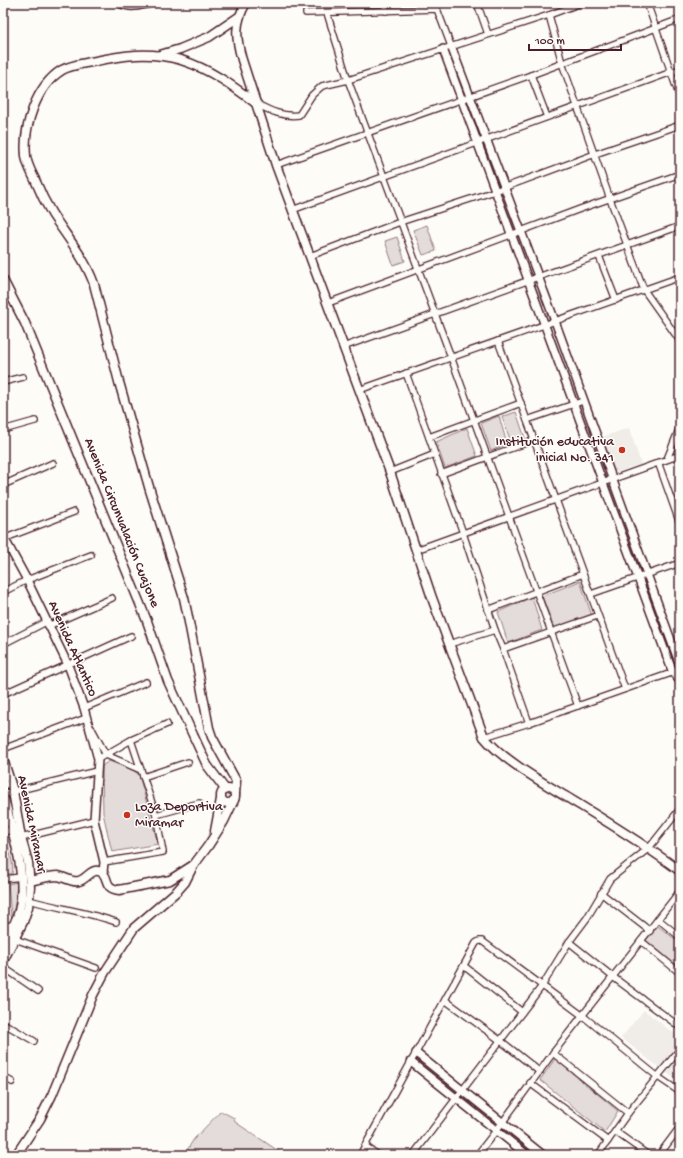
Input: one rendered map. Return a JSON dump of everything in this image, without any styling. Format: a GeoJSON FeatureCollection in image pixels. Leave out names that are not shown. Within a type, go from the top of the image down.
{"type":"FeatureCollection","features":[{"type":"Feature","properties":{"kind":"main road"},"geometry":{"type":"LineString","coordinates":[[121,3],[126,6],[137,6],[149,3]]}},
{"type":"Feature","properties":{"kind":"main road"},"geometry":{"type":"LineString","coordinates":[[246,3],[240,16],[236,33],[237,43],[276,165],[390,472],[432,598],[484,737],[492,747],[540,781],[649,848],[680,871]]}},
{"type":"Feature","properties":{"kind":"main road"},"geometry":{"type":"LineString","coordinates":[[159,55],[180,49],[209,37],[240,16]]}},
{"type":"Feature","properties":{"kind":"main road"},"geometry":{"type":"LineString","coordinates":[[232,774],[226,789],[221,792],[220,798],[224,803],[230,804],[235,797],[236,781],[212,737],[209,728],[184,598],[150,487],[94,284],[90,271],[52,213],[30,170],[26,156],[26,146],[28,124],[34,106],[56,75],[72,66],[110,58],[134,54],[159,55],[182,61],[213,73],[257,104]]}},
{"type":"Feature","properties":{"kind":"main road","name":"Avenida Circunvalación Cuajone"},"geometry":{"type":"LineString","coordinates":[[3,280],[25,323],[147,621],[168,681],[214,777],[220,798],[214,838]]}},
{"type":"Feature","properties":{"kind":"main road","name":"Avenida Miramar"},"geometry":{"type":"LineString","coordinates":[[3,759],[28,862],[30,881],[29,900],[23,922],[3,961]]}},
{"type":"Feature","properties":{"kind":"main road","name":"Avenida Circunvalación Cuajone"},"geometry":{"type":"LineString","coordinates":[[214,777],[226,789]]}},
{"type":"Feature","properties":{"kind":"main road"},"geometry":{"type":"LineString","coordinates":[[226,789],[233,790],[235,797]]}},
{"type":"Feature","properties":{"kind":"main road","name":"Avenida Miramar"},"geometry":{"type":"LineString","coordinates":[[3,795],[22,877],[21,903],[14,925],[3,945]]}},
{"type":"Feature","properties":{"kind":"main road","name":"Avenida Circunvalación Cuajone"},"geometry":{"type":"LineString","coordinates":[[16,1155],[43,1113],[93,995],[105,972],[134,928],[177,891],[185,882],[193,866],[214,838],[224,821],[235,797]]}},
{"type":"Feature","properties":{"kind":"main road"},"geometry":{"type":"LineString","coordinates":[[30,881],[59,876],[78,882],[96,871],[103,873],[108,886],[119,890],[170,880],[193,866]]}},
{"type":"Feature","properties":{"kind":"street"},"geometry":{"type":"LineString","coordinates":[[384,3],[386,11]]}},
{"type":"Feature","properties":{"kind":"street"},"geometry":{"type":"LineString","coordinates":[[477,3],[488,34]]}},
{"type":"Feature","properties":{"kind":"street"},"geometry":{"type":"LineString","coordinates":[[257,104],[272,112],[289,116],[298,115],[312,95],[322,86],[348,80],[443,50],[451,46],[549,15],[581,3]]}},
{"type":"Feature","properties":{"kind":"street"},"geometry":{"type":"LineString","coordinates":[[647,3],[680,98]]}},
{"type":"Feature","properties":{"kind":"street"},"geometry":{"type":"LineString","coordinates":[[306,14],[437,9],[584,400],[680,665]]}},
{"type":"Feature","properties":{"kind":"street"},"geometry":{"type":"LineString","coordinates":[[327,13],[348,80],[435,313],[578,706]]}},
{"type":"Feature","properties":{"kind":"street"},"geometry":{"type":"LineString","coordinates":[[549,15],[562,64],[579,107],[610,199],[644,290],[680,341]]}},
{"type":"Feature","properties":{"kind":"street"},"geometry":{"type":"LineString","coordinates":[[276,165],[368,134],[562,64],[680,19]]}},
{"type":"Feature","properties":{"kind":"street"},"geometry":{"type":"LineString","coordinates":[[443,50],[673,673],[680,681]]}},
{"type":"Feature","properties":{"kind":"street"},"geometry":{"type":"LineString","coordinates":[[292,210],[477,142],[579,107],[680,69]]}},
{"type":"Feature","properties":{"kind":"street"},"geometry":{"type":"LineString","coordinates":[[531,75],[547,117]]}},
{"type":"Feature","properties":{"kind":"street"},"geometry":{"type":"LineString","coordinates":[[310,256],[400,222],[504,188],[595,154],[680,125]]}},
{"type":"Feature","properties":{"kind":"street"},"geometry":{"type":"LineString","coordinates":[[328,303],[680,174]]}},
{"type":"Feature","properties":{"kind":"street"},"geometry":{"type":"LineString","coordinates":[[343,347],[680,226]]}},
{"type":"Feature","properties":{"kind":"street"},"geometry":{"type":"LineString","coordinates":[[599,256],[616,300]]}},
{"type":"Feature","properties":{"kind":"street"},"geometry":{"type":"LineString","coordinates":[[359,390],[680,277]]}},
{"type":"Feature","properties":{"kind":"street"},"geometry":{"type":"LineString","coordinates":[[498,341],[591,594],[597,616],[625,689]]}},
{"type":"Feature","properties":{"kind":"street"},"geometry":{"type":"LineString","coordinates":[[406,373],[463,533],[495,630],[530,723]]}},
{"type":"Feature","properties":{"kind":"street"},"geometry":{"type":"LineString","coordinates":[[3,382],[23,377]]}},
{"type":"Feature","properties":{"kind":"street"},"geometry":{"type":"LineString","coordinates":[[527,420],[584,400]]}},
{"type":"Feature","properties":{"kind":"street"},"geometry":{"type":"LineString","coordinates":[[429,437],[521,403]]}},
{"type":"Feature","properties":{"kind":"street"},"geometry":{"type":"LineString","coordinates":[[3,430],[35,421]]}},
{"type":"Feature","properties":{"kind":"street"},"geometry":{"type":"LineString","coordinates":[[667,459],[680,427]]}},
{"type":"Feature","properties":{"kind":"street"},"geometry":{"type":"LineString","coordinates":[[441,474],[534,440]]}},
{"type":"Feature","properties":{"kind":"street"},"geometry":{"type":"LineString","coordinates":[[390,472],[435,454]]}},
{"type":"Feature","properties":{"kind":"street"},"geometry":{"type":"LineString","coordinates":[[416,550],[680,454]]}},
{"type":"Feature","properties":{"kind":"street"},"geometry":{"type":"LineString","coordinates":[[658,462],[680,524]]}},
{"type":"Feature","properties":{"kind":"street"},"geometry":{"type":"LineString","coordinates":[[3,485],[53,464]]}},
{"type":"Feature","properties":{"kind":"street"},"geometry":{"type":"LineString","coordinates":[[4,538],[74,512]]}},
{"type":"Feature","properties":{"kind":"street","name":"Avenida Atlantico"},"geometry":{"type":"LineString","coordinates":[[4,538],[68,665],[84,708],[98,759],[94,820],[104,862],[103,873]]}},
{"type":"Feature","properties":{"kind":"street"},"geometry":{"type":"LineString","coordinates":[[3,592],[26,580],[90,555]]}},
{"type":"Feature","properties":{"kind":"street"},"geometry":{"type":"LineString","coordinates":[[591,594],[680,563]]}},
{"type":"Feature","properties":{"kind":"street"},"geometry":{"type":"LineString","coordinates":[[488,610],[583,574]]}},
{"type":"Feature","properties":{"kind":"street"},"geometry":{"type":"LineString","coordinates":[[3,644],[47,624],[112,598]]}},
{"type":"Feature","properties":{"kind":"street"},"geometry":{"type":"LineString","coordinates":[[503,649],[597,616]]}},
{"type":"Feature","properties":{"kind":"street"},"geometry":{"type":"LineString","coordinates":[[450,644],[495,630]]}},
{"type":"Feature","properties":{"kind":"street"},"geometry":{"type":"LineString","coordinates":[[3,694],[132,636]]}},
{"type":"Feature","properties":{"kind":"street"},"geometry":{"type":"LineString","coordinates":[[484,737],[530,723],[680,670]]}},
{"type":"Feature","properties":{"kind":"street"},"geometry":{"type":"LineString","coordinates":[[84,708],[146,682]]}},
{"type":"Feature","properties":{"kind":"street"},"geometry":{"type":"LineString","coordinates":[[3,748],[86,719],[106,755],[141,770]]}},
{"type":"Feature","properties":{"kind":"street"},"geometry":{"type":"LineString","coordinates":[[98,759],[131,740],[167,724]]}},
{"type":"Feature","properties":{"kind":"street"},"geometry":{"type":"LineString","coordinates":[[104,862],[163,852],[156,815],[131,740]]}},
{"type":"Feature","properties":{"kind":"street"},"geometry":{"type":"LineString","coordinates":[[143,776],[188,762]]}},
{"type":"Feature","properties":{"kind":"street"},"geometry":{"type":"LineString","coordinates":[[3,795],[9,787],[97,771]]}},
{"type":"Feature","properties":{"kind":"street"},"geometry":{"type":"LineString","coordinates":[[156,815],[199,803]]}},
{"type":"Feature","properties":{"kind":"street"},"geometry":{"type":"LineString","coordinates":[[413,1155],[542,986],[569,942],[587,918],[610,879],[649,848],[680,810]]}},
{"type":"Feature","properties":{"kind":"street"},"geometry":{"type":"LineString","coordinates":[[21,838],[94,820]]}},
{"type":"Feature","properties":{"kind":"street"},"geometry":{"type":"LineString","coordinates":[[3,832],[12,830]]}},
{"type":"Feature","properties":{"kind":"street"},"geometry":{"type":"LineString","coordinates":[[3,879],[22,877]]}},
{"type":"Feature","properties":{"kind":"street"},"geometry":{"type":"LineString","coordinates":[[477,1155],[553,1053],[680,891]]}},
{"type":"Feature","properties":{"kind":"street"},"geometry":{"type":"LineString","coordinates":[[601,893],[650,931]]}},
{"type":"Feature","properties":{"kind":"street"},"geometry":{"type":"LineString","coordinates":[[29,900],[58,908],[88,913],[116,922]]}},
{"type":"Feature","properties":{"kind":"street"},"geometry":{"type":"LineString","coordinates":[[658,920],[680,937]]}},
{"type":"Feature","properties":{"kind":"street"},"geometry":{"type":"LineString","coordinates":[[3,926],[14,925]]}},
{"type":"Feature","properties":{"kind":"street"},"geometry":{"type":"LineString","coordinates":[[15,940],[96,968]]}},
{"type":"Feature","properties":{"kind":"street"},"geometry":{"type":"LineString","coordinates":[[360,1155],[476,943],[479,941],[482,941],[583,1016],[658,1077],[680,1092]]}},
{"type":"Feature","properties":{"kind":"street"},"geometry":{"type":"LineString","coordinates":[[641,941],[680,973]]}},
{"type":"Feature","properties":{"kind":"street"},"geometry":{"type":"LineString","coordinates":[[569,942],[680,1027]]}},
{"type":"Feature","properties":{"kind":"street"},"geometry":{"type":"LineString","coordinates":[[464,966],[522,1012]]}},
{"type":"Feature","properties":{"kind":"street"},"geometry":{"type":"LineString","coordinates":[[3,967],[38,991]]}},
{"type":"Feature","properties":{"kind":"street"},"geometry":{"type":"LineString","coordinates":[[445,1000],[540,1072]]}},
{"type":"Feature","properties":{"kind":"street"},"geometry":{"type":"LineString","coordinates":[[3,1023],[34,1041]]}},
{"type":"Feature","properties":{"kind":"street"},"geometry":{"type":"LineString","coordinates":[[598,1155],[616,1132],[628,1113],[680,1049]]}},
{"type":"Feature","properties":{"kind":"street"},"geometry":{"type":"LineString","coordinates":[[416,1053],[540,1154]]}},
{"type":"Feature","properties":{"kind":"street"},"geometry":{"type":"LineString","coordinates":[[553,1053],[628,1113]]}},
{"type":"Feature","properties":{"kind":"street"},"geometry":{"type":"LineString","coordinates":[[411,1062],[495,1131],[527,1155]]}},
{"type":"Feature","properties":{"kind":"street"},"geometry":{"type":"LineString","coordinates":[[3,1077],[12,1082]]}},
{"type":"Feature","properties":{"kind":"street"},"geometry":{"type":"LineString","coordinates":[[530,1083],[608,1141]]}},
{"type":"Feature","properties":{"kind":"street"},"geometry":{"type":"LineString","coordinates":[[659,1155],[680,1127]]}},
{"type":"Feature","properties":{"kind":"street"},"geometry":{"type":"LineString","coordinates":[[616,1132],[648,1155]]}},
{"type":"Feature","properties":{"kind":"street"},"geometry":{"type":"LineString","coordinates":[[365,1146],[378,1155]]}},
{"type":"Feature","properties":{"kind":"shaded area"},"geometry":{"type":"Polygon","coordinates":[[[427,225],[436,251],[423,255],[413,230],[427,225]]]}},
{"type":"Feature","properties":{"kind":"shaded area"},"geometry":{"type":"Polygon","coordinates":[[[397,237],[405,261],[393,265],[385,241],[397,237]]]}},
{"type":"Feature","properties":{"kind":"shaded area"},"geometry":{"type":"Polygon","coordinates":[[[516,412],[525,438],[511,442],[502,417],[516,412]]]}},
{"type":"Feature","properties":{"kind":"shaded area"},"geometry":{"type":"Polygon","coordinates":[[[499,416],[507,444],[491,451],[481,423],[499,416]]]}},
{"type":"Feature","properties":{"kind":"shaded area"},"geometry":{"type":"Polygon","coordinates":[[[467,428],[477,456],[445,468],[436,442],[467,428]]]}},
{"type":"Feature","properties":{"kind":"shaded area","name":"Institución educativa inicial No. 341"},"geometry":{"type":"Polygon","coordinates":[[[629,428],[641,464],[615,473],[602,437],[629,428]]]}},
{"type":"Feature","properties":{"kind":"shaded area"},"geometry":{"type":"Polygon","coordinates":[[[580,581],[592,616],[555,630],[542,596],[580,581]]]}},
{"type":"Feature","properties":{"kind":"shaded area"},"geometry":{"type":"Polygon","coordinates":[[[532,597],[542,630],[508,643],[498,612],[532,597]]]}},
{"type":"Feature","properties":{"kind":"shaded area"},"geometry":{"type":"Polygon","coordinates":[[[109,761],[133,770],[139,775],[158,844],[112,852],[103,813],[102,766],[109,761]]]}},
{"type":"Feature","properties":{"kind":"shaded area"},"geometry":{"type":"Polygon","coordinates":[[[3,838],[6,839],[11,856],[13,866],[12,874],[7,874],[3,838]]]}},
{"type":"Feature","properties":{"kind":"shaded area"},"geometry":{"type":"Polygon","coordinates":[[[17,882],[15,906],[11,916],[8,884],[17,882]]]}},
{"type":"Feature","properties":{"kind":"shaded area"},"geometry":{"type":"Polygon","coordinates":[[[658,926],[680,943],[680,968],[646,940],[658,926]]]}},
{"type":"Feature","properties":{"kind":"shaded area"},"geometry":{"type":"Polygon","coordinates":[[[644,1010],[680,1038],[680,1083],[621,1038],[644,1010]]]}},
{"type":"Feature","properties":{"kind":"shaded area"},"geometry":{"type":"Polygon","coordinates":[[[555,1059],[618,1111],[605,1132],[540,1080],[555,1059]]]}},
{"type":"Feature","properties":{"kind":"shaded area"},"geometry":{"type":"Polygon","coordinates":[[[221,1111],[234,1118],[235,1122],[280,1152],[278,1155],[184,1155],[194,1139],[221,1111]]]}},
{"type":"Feature","properties":{"kind":"place","name":"Institución educativa inicial No. 341"},"geometry":{"type":"Point","coordinates":[622,450]}},
{"type":"Feature","properties":{"kind":"place","name":"Loza Deportiva Miramar"},"geometry":{"type":"Point","coordinates":[127,815]}}]}
